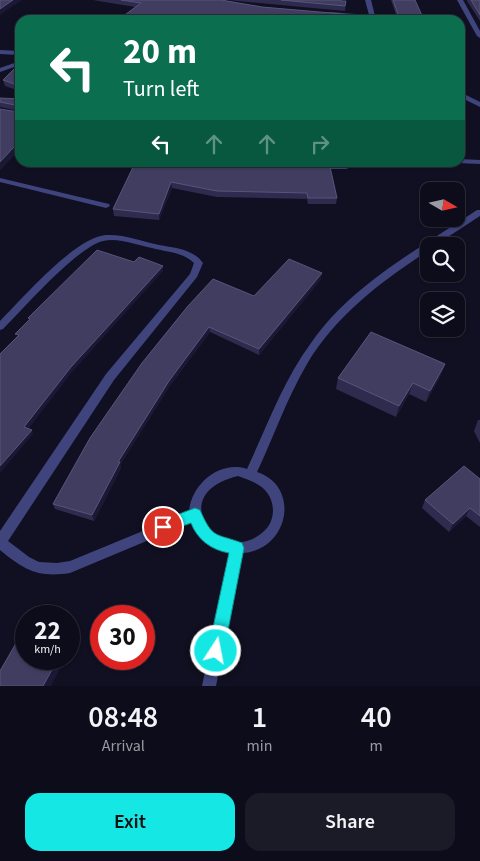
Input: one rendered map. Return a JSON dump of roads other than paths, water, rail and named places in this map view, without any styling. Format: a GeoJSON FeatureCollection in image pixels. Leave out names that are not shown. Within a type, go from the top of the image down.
{"type":"FeatureCollection","features":[{"type":"Feature","properties":{"kind":"street"},"geometry":{"type":"LineString","coordinates":[[368,0],[372,15]]}},
{"type":"Feature","properties":{"kind":"street"},"geometry":{"type":"LineString","coordinates":[[460,0],[477,24],[480,36]]}},
{"type":"Feature","properties":{"kind":"street"},"geometry":{"type":"LineString","coordinates":[[323,14],[336,15]]}},
{"type":"Feature","properties":{"kind":"street"},"geometry":{"type":"LineString","coordinates":[[0,52],[15,53]]}},
{"type":"Feature","properties":{"kind":"street"},"geometry":{"type":"LineString","coordinates":[[0,70],[15,65]]}},
{"type":"Feature","properties":{"kind":"street"},"geometry":{"type":"LineString","coordinates":[[471,99],[480,94]]}},
{"type":"Feature","properties":{"kind":"street"},"geometry":{"type":"LineString","coordinates":[[465,96],[480,105]]}},
{"type":"Feature","properties":{"kind":"street"},"geometry":{"type":"LineString","coordinates":[[465,161],[480,162]]}},
{"type":"Feature","properties":{"kind":"street"},"geometry":{"type":"LineString","coordinates":[[307,167],[346,167]]}},
{"type":"Feature","properties":{"kind":"street"},"geometry":{"type":"LineString","coordinates":[[0,180],[106,206]]}},
{"type":"Feature","properties":{"kind":"street"},"geometry":{"type":"LineString","coordinates":[[252,473],[294,380],[326,330],[368,290],[422,249],[480,212]]}},
{"type":"Feature","properties":{"kind":"street"},"geometry":{"type":"LineString","coordinates":[[0,327],[84,247],[102,239],[134,242],[193,257],[199,263],[190,280],[110,377],[0,542],[36,569],[55,570],[70,567],[195,515]]}},
{"type":"Feature","properties":{"kind":"street"},"geometry":{"type":"LineString","coordinates":[[238,471],[252,473],[264,479],[273,489],[279,502],[280,515],[275,528],[265,538],[252,546],[237,548],[222,545],[209,538],[200,528],[195,515],[196,501],[202,489],[211,480],[224,473],[238,471]]}},
{"type":"Feature","properties":{"kind":"street"},"geometry":{"type":"LineString","coordinates":[[210,686],[237,548]]}}]}
